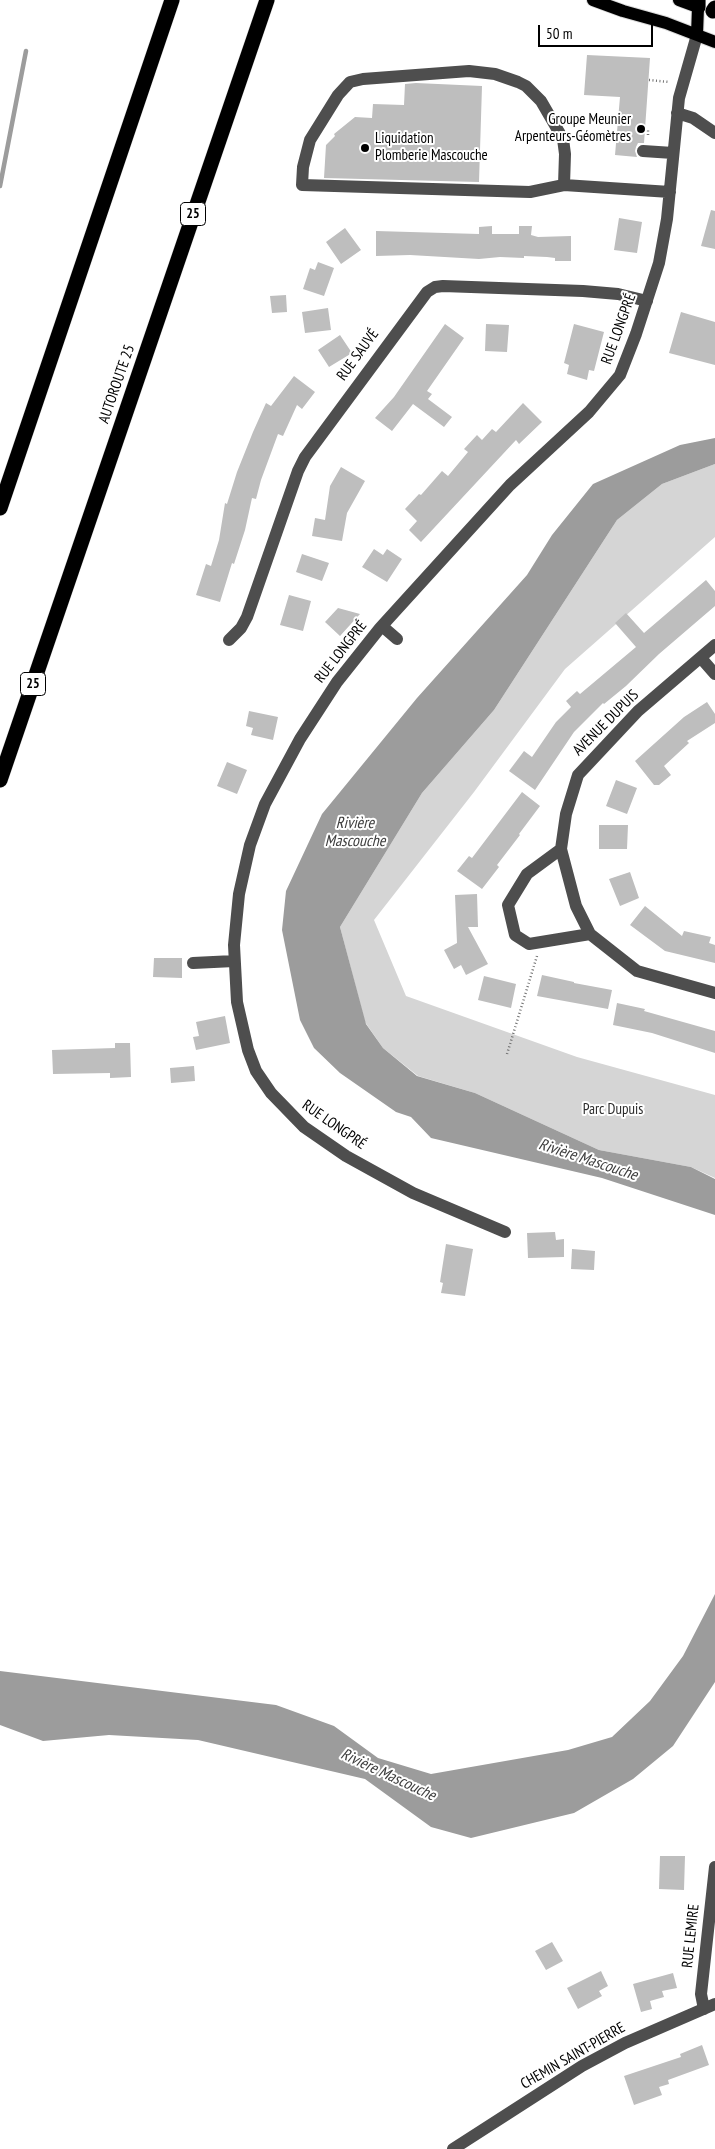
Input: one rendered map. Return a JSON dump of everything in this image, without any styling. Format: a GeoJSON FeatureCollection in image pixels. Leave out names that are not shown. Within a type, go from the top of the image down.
{"type":"FeatureCollection","features":[{"type":"Feature","properties":{"kind":"highway"},"geometry":{"type":"LineString","coordinates":[[0,508],[172,0]]}},
{"type":"Feature","properties":{"kind":"highway","name":"AUTOROUTE 25"},"geometry":{"type":"LineString","coordinates":[[0,780],[267,0]]}},
{"type":"Feature","properties":{"kind":"main road"},"geometry":{"type":"LineString","coordinates":[[593,0],[715,42]]}},
{"type":"Feature","properties":{"kind":"main road"},"geometry":{"type":"LineString","coordinates":[[679,0],[698,3]]}},
{"type":"Feature","properties":{"kind":"main road","name":"RUE LONGPRÉ"},"geometry":{"type":"LineString","coordinates":[[697,35],[698,3]]}},
{"type":"Feature","properties":{"kind":"main road","name":"RUE LONGPRÉ"},"geometry":{"type":"LineString","coordinates":[[697,35],[714,11]]}},
{"type":"Feature","properties":{"kind":"street"},"geometry":{"type":"LineString","coordinates":[[698,3],[714,11]]}},
{"type":"Feature","properties":{"kind":"street","name":"RUE LONGPRÉ"},"geometry":{"type":"LineString","coordinates":[[505,1232],[437,1204],[394,1183],[330,1145],[304,1127],[270,1093],[256,1071],[248,1050],[237,1002],[234,961],[235,928],[242,878],[250,845],[265,804],[300,738],[347,668],[382,626],[510,485],[589,412],[615,384],[625,366],[662,249],[670,192],[677,113],[685,72],[697,35]]}},
{"type":"Feature","properties":{"kind":"street"},"geometry":{"type":"LineString","coordinates":[[564,185],[565,154],[563,139],[541,101],[518,82],[495,74],[469,71],[363,79],[350,82],[338,94],[313,133],[305,158],[302,180],[302,185],[530,192],[564,185],[670,192]]}},
{"type":"Feature","properties":{"kind":"street"},"geometry":{"type":"LineString","coordinates":[[677,113],[692,118],[715,134]]}},
{"type":"Feature","properties":{"kind":"street"},"geometry":{"type":"LineString","coordinates":[[645,147],[673,153]]}},
{"type":"Feature","properties":{"kind":"street","name":"RUE SAUVÉ"},"geometry":{"type":"LineString","coordinates":[[228,640],[241,628],[247,617],[298,471],[305,457],[404,320],[430,289],[443,286],[583,291],[618,294],[647,300]]}},
{"type":"Feature","properties":{"kind":"street"},"geometry":{"type":"LineString","coordinates":[[382,626],[398,639]]}},
{"type":"Feature","properties":{"kind":"street","name":"AVENUE DUPUIS"},"geometry":{"type":"LineString","coordinates":[[715,645],[638,711],[578,775],[566,814],[561,849],[576,906],[590,934],[637,971],[715,993]]}},
{"type":"Feature","properties":{"kind":"street"},"geometry":{"type":"LineString","coordinates":[[701,658],[715,674]]}},
{"type":"Feature","properties":{"kind":"street"},"geometry":{"type":"LineString","coordinates":[[561,849],[527,874],[508,904],[516,935],[529,944],[590,934]]}},
{"type":"Feature","properties":{"kind":"street"},"geometry":{"type":"LineString","coordinates":[[193,963],[234,961]]}},
{"type":"Feature","properties":{"kind":"street","name":"RUE LEMIRE"},"geometry":{"type":"LineString","coordinates":[[710,2006],[702,1994],[715,1867]]}},
{"type":"Feature","properties":{"kind":"street","name":"CHEMIN SAINT-PIERRE"},"geometry":{"type":"LineString","coordinates":[[454,2149],[582,2066],[625,2043],[710,2006]]}},
{"type":"Feature","properties":{"kind":"path"},"geometry":{"type":"LineString","coordinates":[[648,80],[672,82]]}},
{"type":"Feature","properties":{"kind":"path"},"geometry":{"type":"LineString","coordinates":[[645,130],[648,130],[645,147]]}},
{"type":"Feature","properties":{"kind":"path"},"geometry":{"type":"LineString","coordinates":[[507,1054],[541,943]]}},
{"type":"Feature","properties":{"kind":"green space","name":"Parc Dupuis"},"geometry":{"type":"Polygon","coordinates":[[[715,464],[715,537],[565,669],[474,792],[374,920],[406,996],[577,1057],[715,1095],[715,1178],[691,1167],[599,1150],[475,1093],[418,1076],[383,1048],[365,1022],[340,927],[422,793],[494,710],[617,520],[662,484],[715,464]]]}},
{"type":"Feature","properties":{"kind":"water","name":"Rivière Mascouche"},"geometry":{"type":"Polygon","coordinates":[[[715,438],[715,464],[662,484],[617,520],[494,710],[422,793],[340,927],[366,1024],[383,1048],[417,1076],[475,1093],[599,1150],[691,1167],[715,1179],[715,1215],[602,1178],[431,1138],[411,1117],[396,1112],[340,1073],[314,1048],[300,1020],[282,930],[286,891],[322,814],[417,698],[527,575],[552,535],[593,484],[680,445],[715,438]]]}},
{"type":"Feature","properties":{"kind":"water","name":"Rivière Mascouche"},"geometry":{"type":"Polygon","coordinates":[[[715,1594],[715,1682],[673,1746],[633,1779],[574,1813],[471,1838],[431,1827],[365,1779],[198,1740],[109,1735],[43,1741],[0,1725],[0,1671],[276,1705],[334,1726],[378,1758],[431,1774],[568,1750],[612,1737],[650,1701],[683,1656],[715,1594]]]}},
{"type":"Feature","properties":{"kind":"building"},"geometry":{"type":"Polygon","coordinates":[[[587,55],[650,58],[644,143],[638,143],[636,147],[637,157],[615,155],[620,97],[584,95],[587,55]]]}},
{"type":"Feature","properties":{"kind":"building"},"geometry":{"type":"Polygon","coordinates":[[[405,84],[482,86],[479,182],[324,178],[326,145],[335,136],[334,134],[355,117],[372,118],[373,104],[404,105],[405,84]]]}},
{"type":"Feature","properties":{"kind":"building"},"geometry":{"type":"Polygon","coordinates":[[[711,210],[715,211],[715,249],[701,246],[711,210]]]}},
{"type":"Feature","properties":{"kind":"building"},"geometry":{"type":"Polygon","coordinates":[[[619,218],[642,222],[637,253],[614,250],[619,218]]]}},
{"type":"Feature","properties":{"kind":"building"},"geometry":{"type":"Polygon","coordinates":[[[492,226],[492,234],[519,234],[519,226],[532,226],[531,235],[538,237],[571,236],[571,261],[555,261],[555,258],[524,256],[524,258],[500,257],[479,259],[410,255],[376,256],[376,231],[479,234],[479,227],[492,226]]]}},
{"type":"Feature","properties":{"kind":"building"},"geometry":{"type":"Polygon","coordinates":[[[345,228],[361,250],[341,264],[326,242],[345,228]]]}},
{"type":"Feature","properties":{"kind":"building"},"geometry":{"type":"Polygon","coordinates":[[[318,262],[334,268],[324,296],[303,289],[310,268],[315,270],[318,262]]]}},
{"type":"Feature","properties":{"kind":"building"},"geometry":{"type":"Polygon","coordinates":[[[286,295],[287,312],[272,313],[270,296],[286,295]]]}},
{"type":"Feature","properties":{"kind":"building"},"geometry":{"type":"Polygon","coordinates":[[[328,308],[331,330],[305,333],[302,312],[328,308]]]}},
{"type":"Feature","properties":{"kind":"building"},"geometry":{"type":"Polygon","coordinates":[[[681,312],[715,322],[715,365],[669,353],[681,312]]]}},
{"type":"Feature","properties":{"kind":"building"},"geometry":{"type":"Polygon","coordinates":[[[445,324],[464,338],[427,391],[432,394],[428,399],[452,417],[444,427],[413,404],[392,431],[375,418],[394,397],[445,324]]]}},
{"type":"Feature","properties":{"kind":"building"},"geometry":{"type":"Polygon","coordinates":[[[486,324],[509,325],[507,352],[485,351],[486,324]]]}},
{"type":"Feature","properties":{"kind":"building"},"geometry":{"type":"Polygon","coordinates":[[[574,324],[604,332],[594,371],[589,370],[587,380],[567,374],[569,365],[564,363],[574,324]]]}},
{"type":"Feature","properties":{"kind":"building"},"geometry":{"type":"Polygon","coordinates":[[[340,335],[352,353],[329,367],[318,350],[340,335]]]}},
{"type":"Feature","properties":{"kind":"building"},"geometry":{"type":"Polygon","coordinates":[[[294,376],[315,392],[302,409],[297,405],[283,436],[278,434],[256,499],[252,498],[245,530],[220,602],[196,595],[206,564],[211,566],[219,540],[225,503],[227,504],[253,432],[266,403],[271,406],[294,376]]]}},
{"type":"Feature","properties":{"kind":"building"},"geometry":{"type":"Polygon","coordinates":[[[523,403],[542,422],[519,444],[516,440],[421,542],[409,530],[417,521],[405,509],[419,494],[421,495],[442,471],[448,476],[468,452],[464,449],[477,435],[482,440],[492,429],[496,432],[523,403]]]}},
{"type":"Feature","properties":{"kind":"building"},"geometry":{"type":"Polygon","coordinates":[[[341,467],[365,481],[347,513],[342,541],[312,536],[315,518],[325,520],[330,486],[341,467]]]}},
{"type":"Feature","properties":{"kind":"building"},"geometry":{"type":"Polygon","coordinates":[[[374,549],[383,555],[387,549],[402,559],[387,582],[362,567],[374,549]]]}},
{"type":"Feature","properties":{"kind":"building"},"geometry":{"type":"Polygon","coordinates":[[[302,554],[329,563],[322,581],[296,572],[302,554]]]}},
{"type":"Feature","properties":{"kind":"building"},"geometry":{"type":"Polygon","coordinates":[[[706,580],[715,591],[715,606],[659,654],[626,686],[603,703],[574,732],[535,790],[509,771],[524,751],[532,757],[556,722],[571,707],[566,701],[577,691],[580,694],[636,647],[615,623],[626,613],[644,633],[706,580]]]}},
{"type":"Feature","properties":{"kind":"building"},"geometry":{"type":"Polygon","coordinates":[[[289,595],[311,601],[303,631],[280,625],[289,595]]]}},
{"type":"Feature","properties":{"kind":"building"},"geometry":{"type":"Polygon","coordinates":[[[338,608],[360,614],[340,636],[325,622],[338,608]]]}},
{"type":"Feature","properties":{"kind":"building"},"geometry":{"type":"Polygon","coordinates":[[[707,702],[715,714],[715,723],[687,741],[689,743],[664,766],[671,775],[659,785],[654,785],[635,761],[684,717],[707,702]]]}},
{"type":"Feature","properties":{"kind":"building"},"geometry":{"type":"Polygon","coordinates":[[[249,711],[278,717],[273,740],[251,735],[253,728],[246,726],[249,711]]]}},
{"type":"Feature","properties":{"kind":"building"},"geometry":{"type":"Polygon","coordinates":[[[227,762],[247,770],[237,794],[217,786],[227,762]]]}},
{"type":"Feature","properties":{"kind":"building"},"geometry":{"type":"Polygon","coordinates":[[[616,780],[637,788],[627,814],[606,806],[616,780]]]}},
{"type":"Feature","properties":{"kind":"building"},"geometry":{"type":"Polygon","coordinates":[[[522,792],[540,806],[482,889],[457,871],[469,856],[472,858],[522,792]]]}},
{"type":"Feature","properties":{"kind":"building"},"geometry":{"type":"Polygon","coordinates":[[[599,825],[628,825],[627,849],[599,849],[599,825]]]}},
{"type":"Feature","properties":{"kind":"building"},"geometry":{"type":"Polygon","coordinates":[[[630,872],[639,898],[620,906],[609,879],[630,872]]]}},
{"type":"Feature","properties":{"kind":"building"},"geometry":{"type":"Polygon","coordinates":[[[477,894],[478,927],[468,927],[488,964],[466,975],[461,965],[454,969],[444,950],[457,943],[455,895],[477,894]]]}},
{"type":"Feature","properties":{"kind":"building"},"geometry":{"type":"Polygon","coordinates":[[[645,906],[682,936],[684,931],[711,937],[709,943],[715,945],[715,963],[665,951],[630,925],[645,906]]]}},
{"type":"Feature","properties":{"kind":"building"},"geometry":{"type":"Polygon","coordinates":[[[154,958],[182,958],[182,978],[153,977],[154,958]]]}},
{"type":"Feature","properties":{"kind":"building"},"geometry":{"type":"Polygon","coordinates":[[[542,975],[612,990],[608,1009],[537,996],[542,975]]]}},
{"type":"Feature","properties":{"kind":"building"},"geometry":{"type":"Polygon","coordinates":[[[484,976],[516,984],[511,1008],[478,1000],[484,976]]]}},
{"type":"Feature","properties":{"kind":"building"},"geometry":{"type":"Polygon","coordinates":[[[617,1003],[645,1009],[644,1011],[715,1031],[715,1053],[652,1033],[613,1025],[617,1003]]]}},
{"type":"Feature","properties":{"kind":"building"},"geometry":{"type":"Polygon","coordinates":[[[225,1016],[230,1043],[196,1050],[193,1037],[199,1036],[196,1022],[225,1016]]]}},
{"type":"Feature","properties":{"kind":"building"},"geometry":{"type":"Polygon","coordinates":[[[115,1043],[130,1043],[131,1077],[110,1078],[110,1073],[53,1074],[52,1050],[115,1048],[115,1043]]]}},
{"type":"Feature","properties":{"kind":"building"},"geometry":{"type":"Polygon","coordinates":[[[194,1066],[195,1081],[171,1083],[170,1068],[194,1066]]]}},
{"type":"Feature","properties":{"kind":"building"},"geometry":{"type":"Polygon","coordinates":[[[555,1232],[556,1240],[564,1239],[564,1257],[528,1258],[527,1233],[555,1232]]]}},
{"type":"Feature","properties":{"kind":"building"},"geometry":{"type":"Polygon","coordinates":[[[446,1244],[473,1249],[465,1296],[441,1293],[443,1283],[440,1282],[446,1244]]]}},
{"type":"Feature","properties":{"kind":"building"},"geometry":{"type":"Polygon","coordinates":[[[572,1249],[595,1251],[594,1270],[571,1269],[572,1249]]]}},
{"type":"Feature","properties":{"kind":"building"},"geometry":{"type":"Polygon","coordinates":[[[660,1856],[685,1856],[684,1890],[659,1889],[660,1856]]]}},
{"type":"Feature","properties":{"kind":"building"},"geometry":{"type":"Polygon","coordinates":[[[552,1942],[563,1961],[546,1970],[535,1951],[552,1942]]]}},
{"type":"Feature","properties":{"kind":"building"},"geometry":{"type":"Polygon","coordinates":[[[601,1971],[608,1986],[599,1991],[602,1996],[578,2009],[567,1988],[601,1971]]]}},
{"type":"Feature","properties":{"kind":"building"},"geometry":{"type":"Polygon","coordinates":[[[673,1973],[677,1988],[662,1991],[664,1997],[650,2001],[652,2009],[641,2012],[633,1984],[673,1973]]]}},
{"type":"Feature","properties":{"kind":"building"},"geometry":{"type":"Polygon","coordinates":[[[702,2045],[709,2065],[668,2080],[669,2084],[659,2087],[662,2095],[634,2105],[624,2076],[681,2057],[680,2054],[702,2045]]]}},
{"type":"Feature","properties":{"kind":"waterway"},"geometry":{"type":"LineString","coordinates":[[0,186],[26,51]]}},
{"type":"Feature","properties":{"kind":"place","name":"Groupe Meunier Arpenteurs-Géomètres"},"geometry":{"type":"Point","coordinates":[641,129]}},
{"type":"Feature","properties":{"kind":"place","name":"Liquidation Plomberie Mascouche"},"geometry":{"type":"Point","coordinates":[365,148]}}]}
